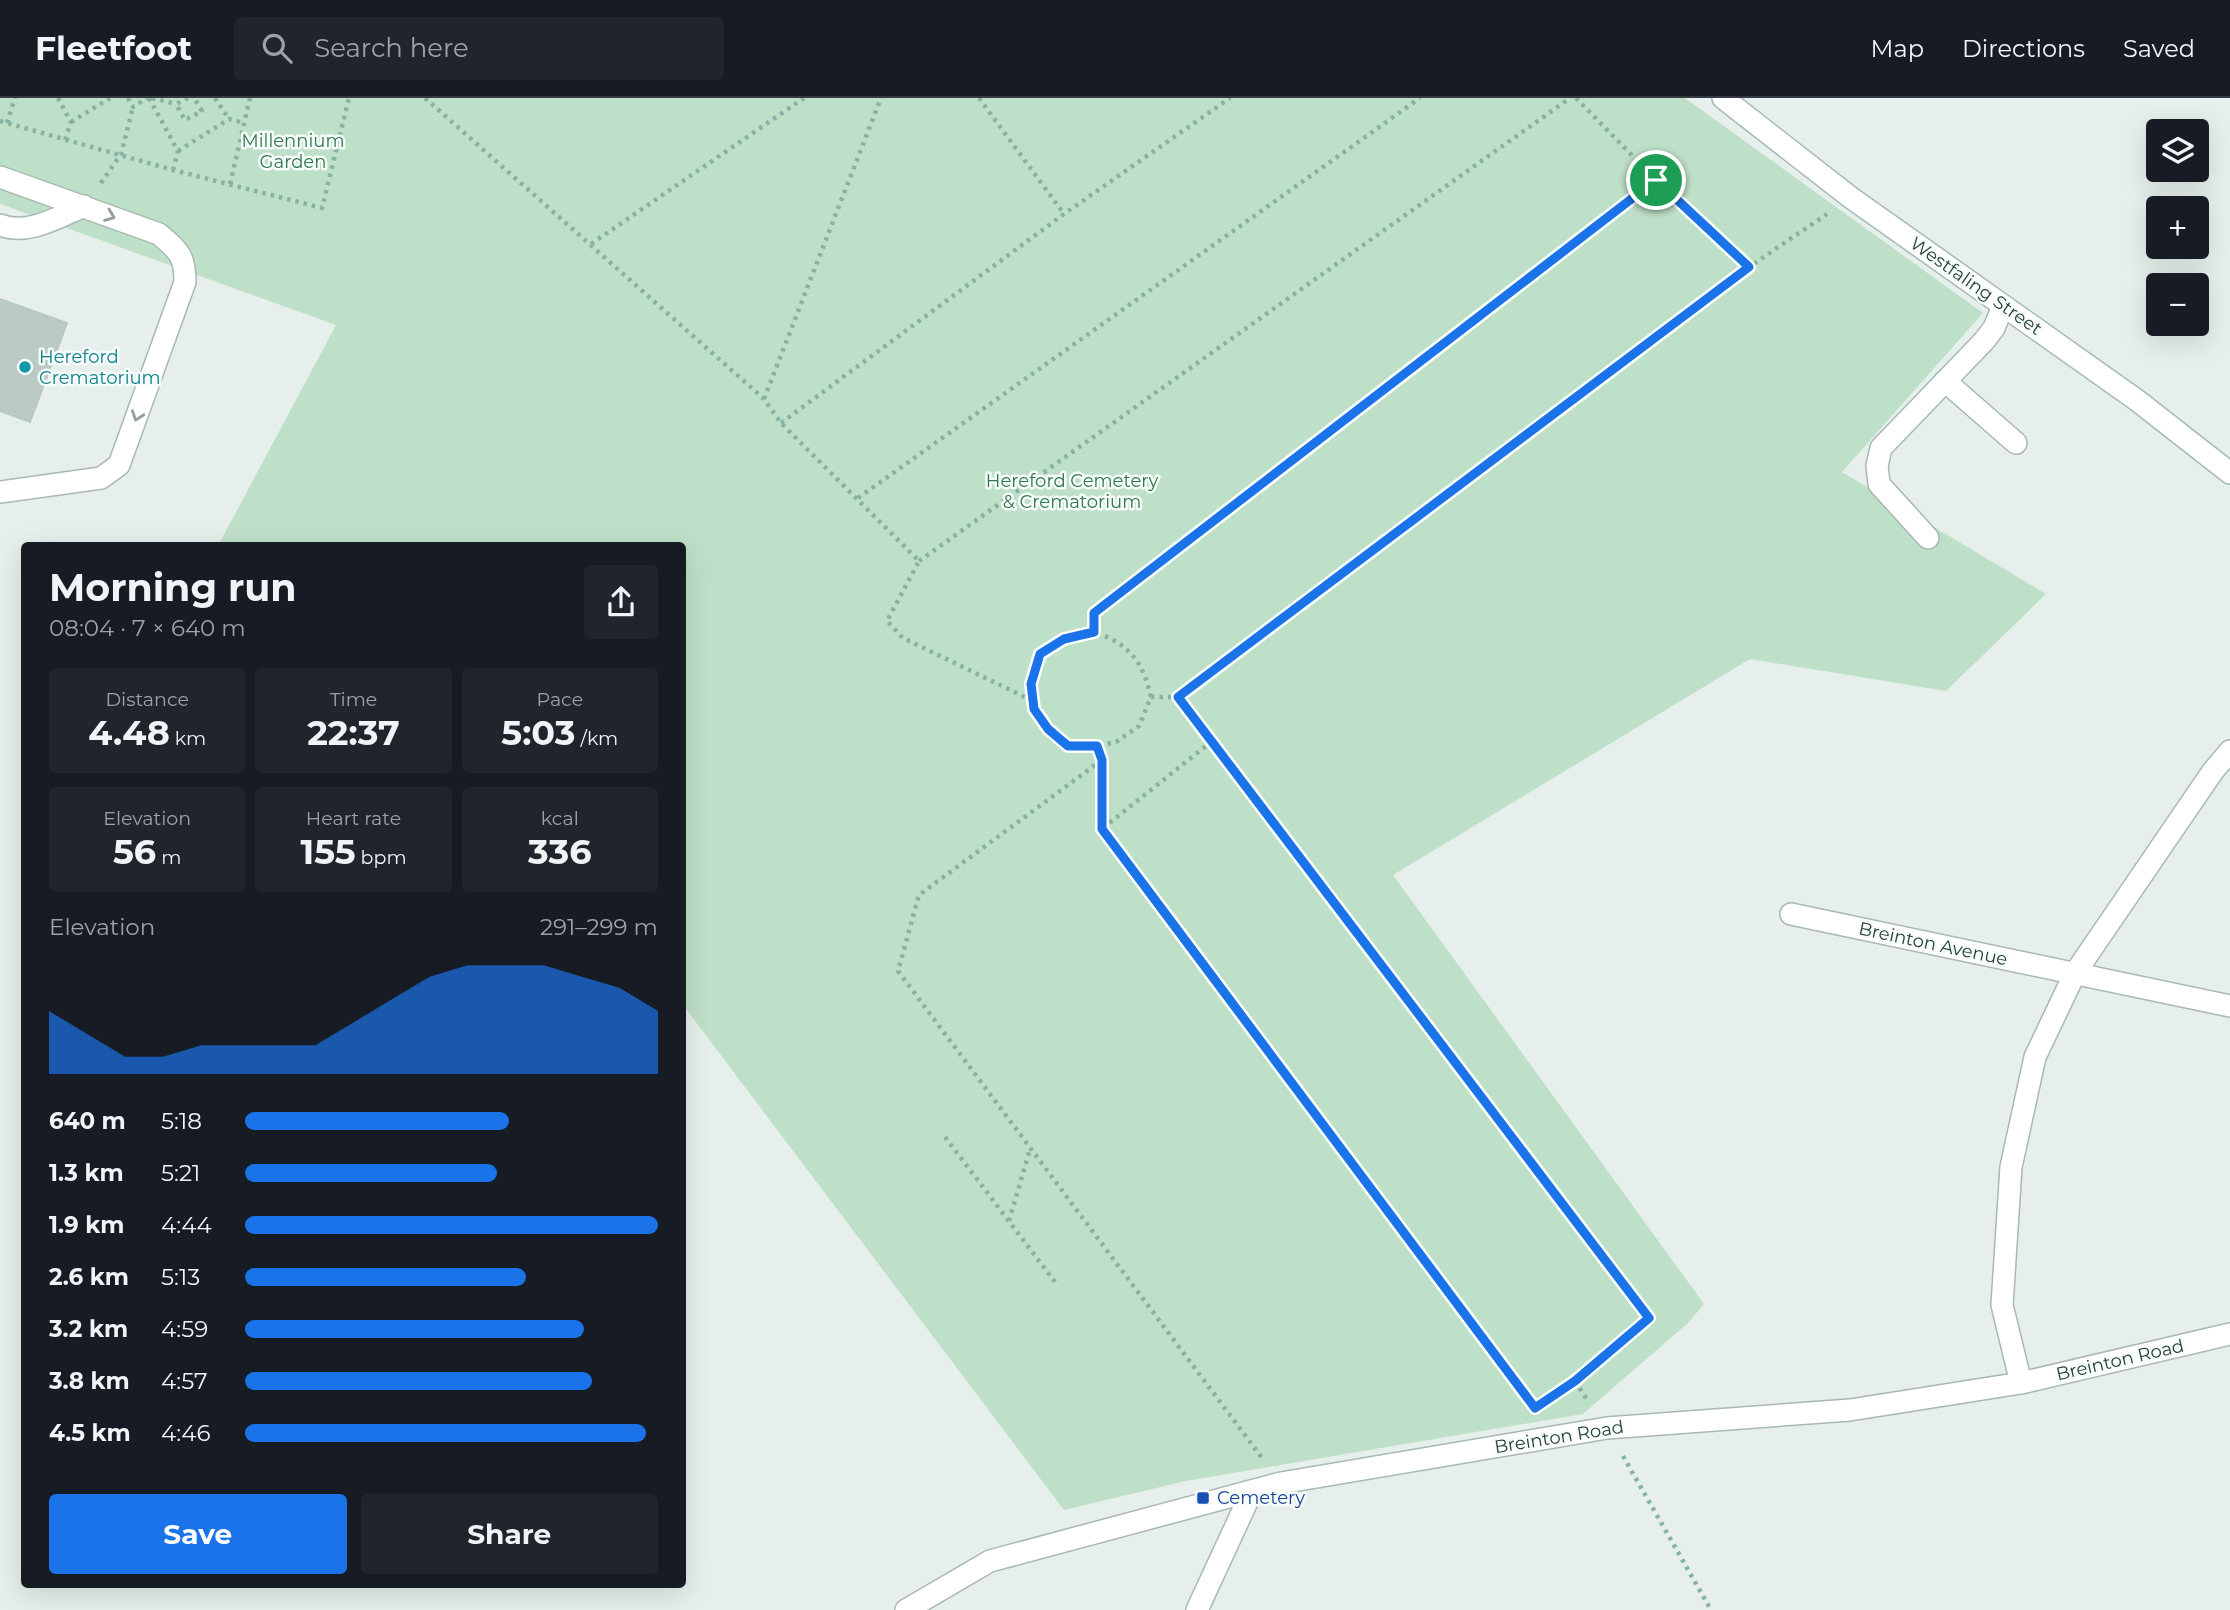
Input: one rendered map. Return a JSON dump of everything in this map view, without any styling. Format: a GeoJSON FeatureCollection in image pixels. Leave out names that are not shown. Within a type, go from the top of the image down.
{"type":"FeatureCollection","features":[{"type":"Feature","properties":{"kind":"street","name":"Westfaling Street"},"geometry":{"type":"LineString","coordinates":[[1723,98],[1850,197],[2138,401],[2230,473]]}},
{"type":"Feature","properties":{"kind":"street"},"geometry":{"type":"LineString","coordinates":[[0,177],[159,234],[175,248],[185,262],[185,282],[119,465],[101,478],[0,492]]}},
{"type":"Feature","properties":{"kind":"street"},"geometry":{"type":"LineString","coordinates":[[0,225],[30,228],[84,206]]}},
{"type":"Feature","properties":{"kind":"street"},"geometry":{"type":"LineString","coordinates":[[1928,538],[1878,484],[1877,466],[1881,448],[1994,328],[2003,306]]}},
{"type":"Feature","properties":{"kind":"street"},"geometry":{"type":"LineString","coordinates":[[1945,381],[2016,443]]}},
{"type":"Feature","properties":{"kind":"street"},"geometry":{"type":"LineString","coordinates":[[2021,1383],[2002,1305],[2011,1167],[2035,1057],[2075,973],[2213,771],[2230,751]]}},
{"type":"Feature","properties":{"kind":"street","name":"Breinton Avenue"},"geometry":{"type":"LineString","coordinates":[[1791,914],[2230,1006]]}},
{"type":"Feature","properties":{"kind":"street","name":"Breinton Road"},"geometry":{"type":"LineString","coordinates":[[906,1610],[990,1561],[1281,1483],[1607,1428],[1850,1410],[2021,1383],[2230,1334]]}},
{"type":"Feature","properties":{"kind":"street"},"geometry":{"type":"LineString","coordinates":[[1197,1610],[1252,1491]]}},
{"type":"Feature","properties":{"kind":"path"},"geometry":{"type":"LineString","coordinates":[[7,123],[15,98]]}},
{"type":"Feature","properties":{"kind":"path"},"geometry":{"type":"LineString","coordinates":[[58,98],[71,122]]}},
{"type":"Feature","properties":{"kind":"path"},"geometry":{"type":"LineString","coordinates":[[65,140],[71,122],[110,98]]}},
{"type":"Feature","properties":{"kind":"path"},"geometry":{"type":"LineString","coordinates":[[84,206],[121,154],[133,107],[128,98]]}},
{"type":"Feature","properties":{"kind":"path"},"geometry":{"type":"LineString","coordinates":[[133,107],[150,98],[176,104],[187,98]]}},
{"type":"Feature","properties":{"kind":"path"},"geometry":{"type":"LineString","coordinates":[[150,98],[178,151],[173,170]]}},
{"type":"Feature","properties":{"kind":"path"},"geometry":{"type":"LineString","coordinates":[[176,104],[185,120],[202,111],[194,98]]}},
{"type":"Feature","properties":{"kind":"path"},"geometry":{"type":"LineString","coordinates":[[215,98],[229,119],[244,123]]}},
{"type":"Feature","properties":{"kind":"path"},"geometry":{"type":"LineString","coordinates":[[230,184],[250,98]]}},
{"type":"Feature","properties":{"kind":"path"},"geometry":{"type":"LineString","coordinates":[[0,121],[173,170],[322,208],[349,98]]}},
{"type":"Feature","properties":{"kind":"path"},"geometry":{"type":"LineString","coordinates":[[425,98],[764,399],[781,423],[919,561]]}},
{"type":"Feature","properties":{"kind":"path"},"geometry":{"type":"LineString","coordinates":[[590,244],[804,98]]}},
{"type":"Feature","properties":{"kind":"path"},"geometry":{"type":"LineString","coordinates":[[764,399],[881,98]]}},
{"type":"Feature","properties":{"kind":"path"},"geometry":{"type":"LineString","coordinates":[[979,98],[1064,214]]}},
{"type":"Feature","properties":{"kind":"path"},"geometry":{"type":"LineString","coordinates":[[781,423],[1064,214],[1230,98]]}},
{"type":"Feature","properties":{"kind":"path"},"geometry":{"type":"LineString","coordinates":[[858,498],[1420,98]]}},
{"type":"Feature","properties":{"kind":"path"},"geometry":{"type":"LineString","coordinates":[[1031,700],[903,638],[887,621],[919,561],[1570,98]]}},
{"type":"Feature","properties":{"kind":"path"},"geometry":{"type":"LineString","coordinates":[[1576,98],[1656,180],[1749,267]]}},
{"type":"Feature","properties":{"kind":"path"},"geometry":{"type":"LineString","coordinates":[[178,151],[229,119]]}},
{"type":"Feature","properties":{"kind":"path"},"geometry":{"type":"LineString","coordinates":[[1094,632],[1094,613],[1656,180]]}},
{"type":"Feature","properties":{"kind":"path"},"geometry":{"type":"LineString","coordinates":[[1151,697],[1178,697],[1749,267],[1850,197]]}},
{"type":"Feature","properties":{"kind":"path"},"geometry":{"type":"LineString","coordinates":[[1094,632],[1116,642],[1134,655],[1146,675],[1151,697],[1139,726],[1116,742],[1097,746],[1068,746],[1048,729],[1034,709],[1031,684],[1040,654],[1064,639],[1094,632]]}},
{"type":"Feature","properties":{"kind":"path"},"geometry":{"type":"LineString","coordinates":[[1097,746],[1102,760],[1102,829],[1535,1408],[1575,1381],[1649,1318],[1178,697]]}},
{"type":"Feature","properties":{"kind":"path"},"geometry":{"type":"LineString","coordinates":[[1102,829],[1211,742]]}},
{"type":"Feature","properties":{"kind":"path"},"geometry":{"type":"LineString","coordinates":[[1102,760],[919,895],[898,971],[1281,1483]]}},
{"type":"Feature","properties":{"kind":"path"},"geometry":{"type":"LineString","coordinates":[[945,1137],[1058,1286]]}},
{"type":"Feature","properties":{"kind":"path"},"geometry":{"type":"LineString","coordinates":[[1009,1222],[1030,1149]]}},
{"type":"Feature","properties":{"kind":"path"},"geometry":{"type":"LineString","coordinates":[[1607,1428],[1711,1610]]}},
{"type":"Feature","properties":{"kind":"green space","name":"Hereford Cemetery & Crematorium"},"geometry":{"type":"Polygon","coordinates":[[[0,98],[1685,98],[1983,313],[1842,472],[2046,594],[1946,691],[1750,659],[1393,875],[1704,1304],[1689,1322],[1583,1414],[1186,1481],[1064,1510],[686,1009],[686,542],[220,542],[336,325],[0,204],[0,98]]]}},
{"type":"Feature","properties":{"kind":"building","name":"Hereford Crematorium"},"geometry":{"type":"Polygon","coordinates":[[[0,299],[67,323],[30,422],[0,411],[0,299]]]}},
{"type":"Feature","properties":{"kind":"place","name":"Hereford Crematorium"},"geometry":{"type":"Point","coordinates":[25,367]}},
{"type":"Feature","properties":{"kind":"place","name":"Cemetery"},"geometry":{"type":"Point","coordinates":[1203,1498]}},
{"type":"Feature","properties":{"kind":"route"},"geometry":{"type":"LineString","coordinates":[[1656,180],[1749,267],[1178,697],[1649,1318],[1575,1381],[1535,1408],[1102,829],[1102,760],[1097,746],[1068,746],[1048,729],[1034,709],[1031,684],[1040,654],[1064,639],[1094,632],[1094,613],[1656,180]]}},
{"type":"Feature","properties":{"kind":"park label","name":"Millennium Garden"},"geometry":{"type":"Point","coordinates":[293,151]}}]}
